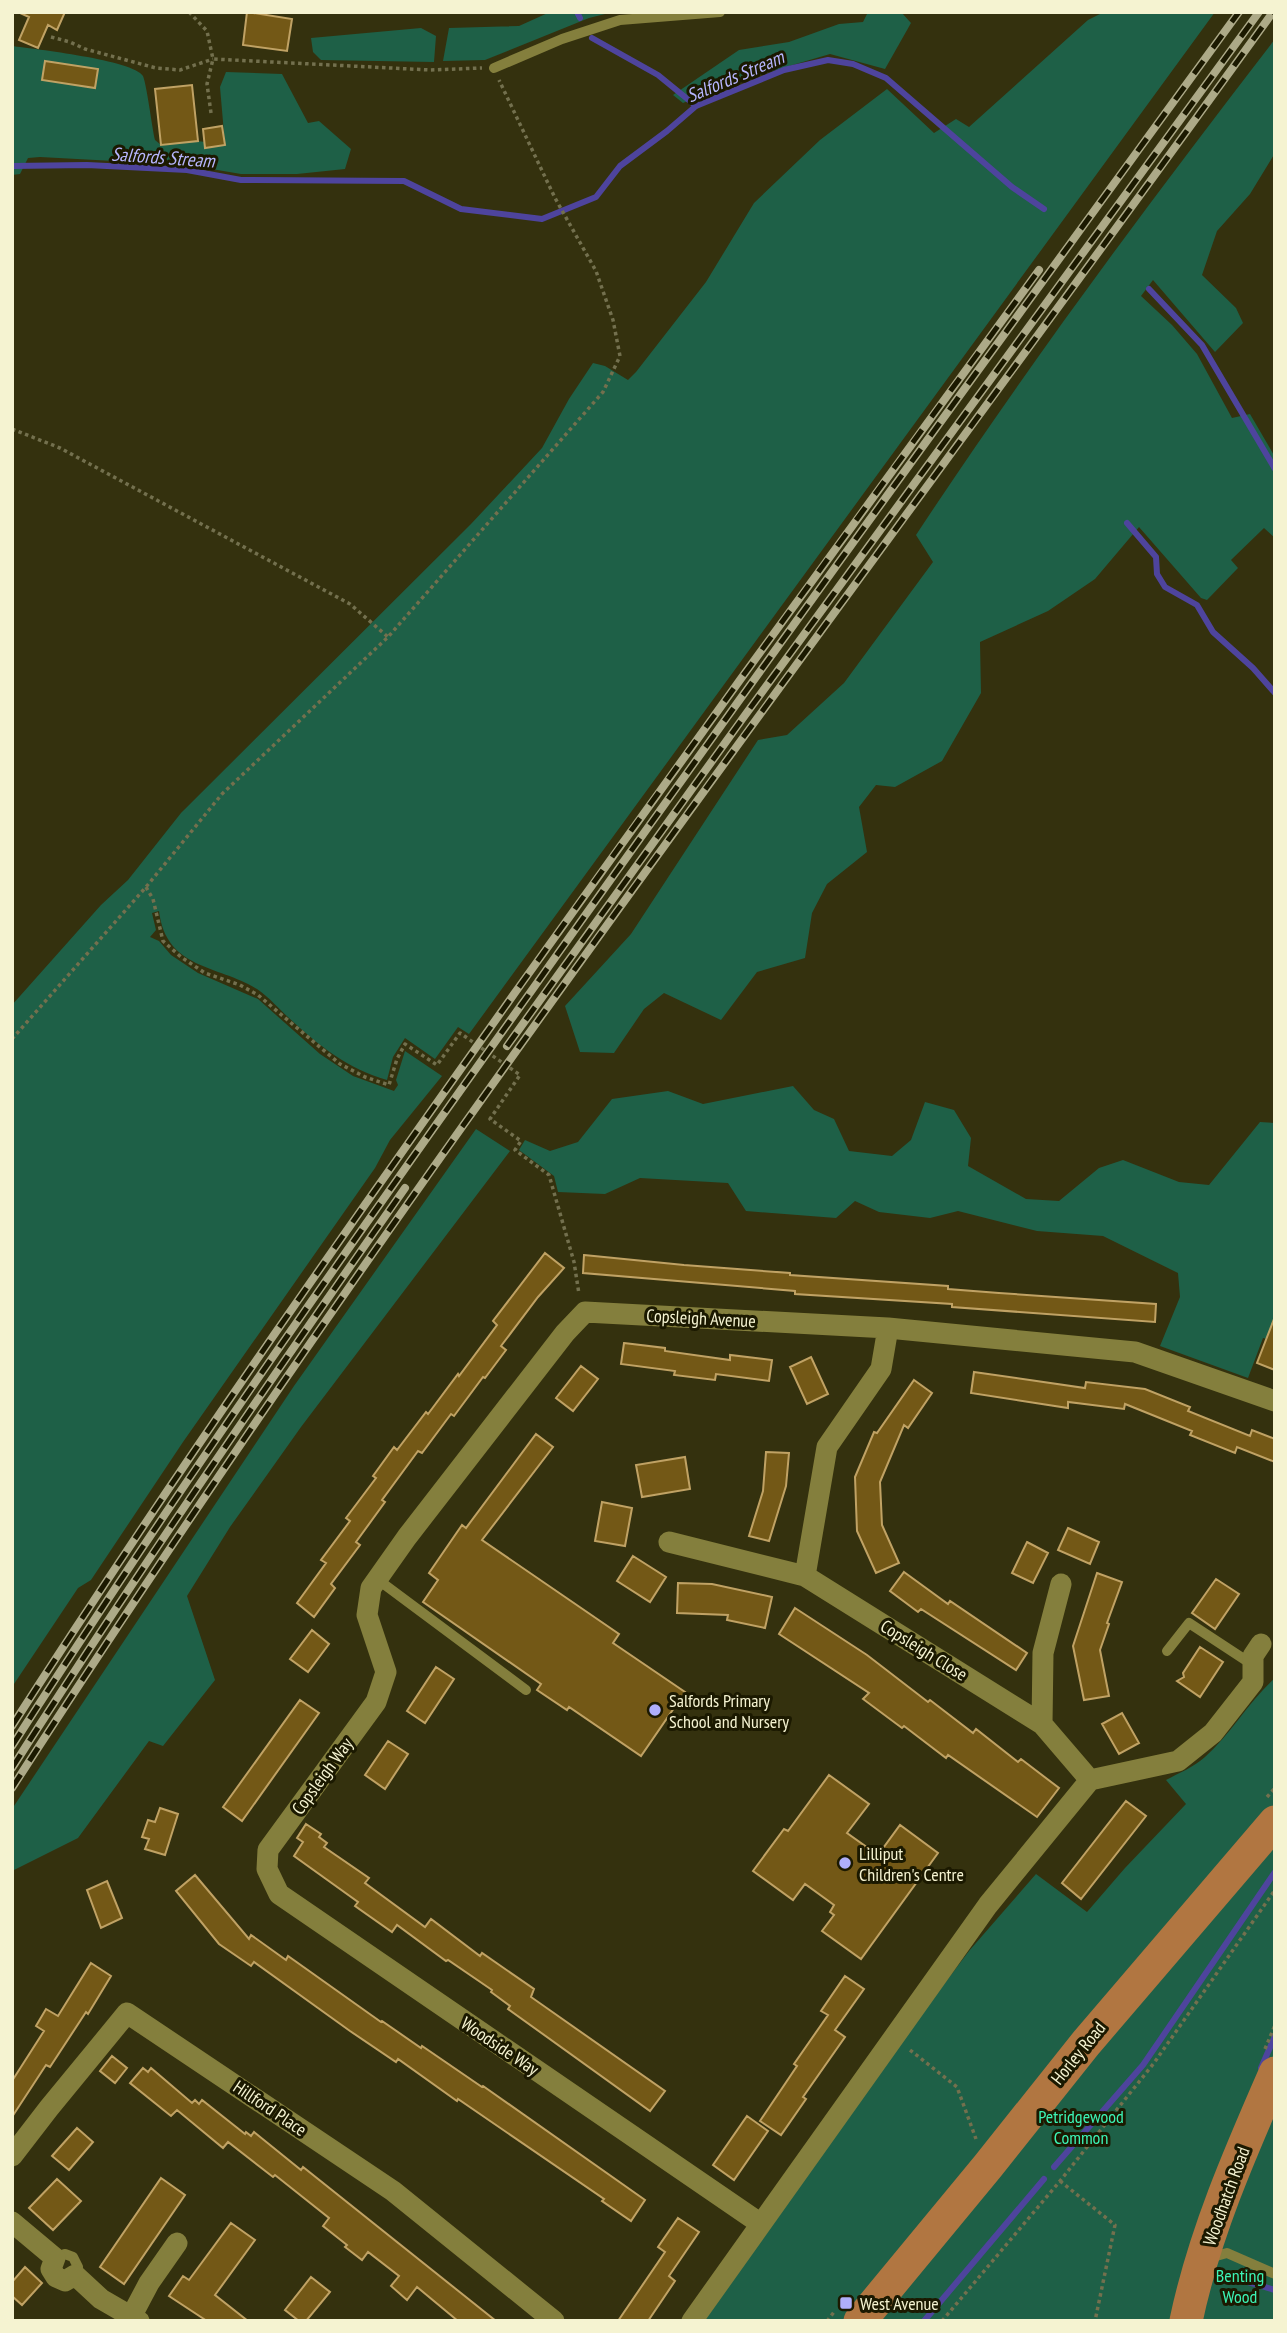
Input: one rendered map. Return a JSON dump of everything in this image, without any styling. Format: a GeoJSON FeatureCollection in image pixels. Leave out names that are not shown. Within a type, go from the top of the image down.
{"type":"FeatureCollection","features":[{"type":"Feature","properties":{"kind":"main road","name":"Horley Road"},"geometry":{"type":"LineString","coordinates":[[860,2321],[988,2166],[1274,1803]]}},
{"type":"Feature","properties":{"kind":"main road","name":"Woodhatch Road"},"geometry":{"type":"LineString","coordinates":[[1186,2321],[1230,2180],[1275,2073]]}},
{"type":"Feature","properties":{"kind":"street","name":"Copsleigh Avenue"},"geometry":{"type":"LineString","coordinates":[[585,1312],[888,1328],[1135,1352],[1275,1401]]}},
{"type":"Feature","properties":{"kind":"street"},"geometry":{"type":"LineString","coordinates":[[377,1579],[565,1333],[585,1312]]}},
{"type":"Feature","properties":{"kind":"street"},"geometry":{"type":"LineString","coordinates":[[805,1576],[827,1447],[881,1369],[888,1328]]}},
{"type":"Feature","properties":{"kind":"street","name":"Copsleigh Close"},"geometry":{"type":"LineString","coordinates":[[668,1542],[805,1576],[1042,1724],[1090,1780]]}},
{"type":"Feature","properties":{"kind":"street","name":"Copsleigh Way"},"geometry":{"type":"LineString","coordinates":[[268,1850],[376,1702],[386,1672],[367,1615],[371,1588],[377,1579]]}},
{"type":"Feature","properties":{"kind":"street"},"geometry":{"type":"LineString","coordinates":[[1042,1724],[1043,1653],[1061,1584]]}},
{"type":"Feature","properties":{"kind":"street"},"geometry":{"type":"LineString","coordinates":[[692,2321],[988,1905],[1090,1780],[1178,1761],[1213,1732],[1253,1682],[1253,1656],[1261,1644]]}},
{"type":"Feature","properties":{"kind":"street","name":"Woodside Way"},"geometry":{"type":"LineString","coordinates":[[268,1850],[267,1869],[279,1894],[761,2224]]}},
{"type":"Feature","properties":{"kind":"street","name":"Hillford Place"},"geometry":{"type":"LineString","coordinates":[[12,2156],[127,2013],[393,2191],[554,2321]]}},
{"type":"Feature","properties":{"kind":"street"},"geometry":{"type":"LineString","coordinates":[[12,2222],[55,2258],[51,2269],[56,2277],[65,2281],[75,2275],[101,2299],[135,2319],[149,2283],[177,2243]]}},
{"type":"Feature","properties":{"kind":"lane"},"geometry":{"type":"LineString","coordinates":[[494,68],[562,39],[620,20],[720,12]]}},
{"type":"Feature","properties":{"kind":"lane"},"geometry":{"type":"LineString","coordinates":[[377,1579],[526,1690]]}},
{"type":"Feature","properties":{"kind":"lane"},"geometry":{"type":"LineString","coordinates":[[1167,1651],[1189,1623],[1253,1665]]}},
{"type":"Feature","properties":{"kind":"lane"},"geometry":{"type":"LineString","coordinates":[[1203,2260],[1227,2253],[1275,2274]]}},
{"type":"Feature","properties":{"kind":"path"},"geometry":{"type":"LineString","coordinates":[[189,12],[206,31],[213,59],[207,84],[211,113]]}},
{"type":"Feature","properties":{"kind":"path"},"geometry":{"type":"LineString","coordinates":[[12,1039],[146,887],[222,794],[388,637],[603,392],[620,356],[613,320],[596,271],[555,198],[494,68],[430,69],[213,59],[180,70],[156,68],[51,37]]}},
{"type":"Feature","properties":{"kind":"path"},"geometry":{"type":"LineString","coordinates":[[12,429],[60,448],[350,604],[388,637]]}},
{"type":"Feature","properties":{"kind":"path"},"geometry":{"type":"LineString","coordinates":[[146,887],[153,899],[163,941],[181,957],[205,973],[240,985],[258,995],[321,1050],[365,1077],[389,1084],[405,1044],[437,1065],[460,1033],[520,1075],[490,1119],[521,1141],[515,1150],[549,1175],[585,1312]]}},
{"type":"Feature","properties":{"kind":"path"},"geometry":{"type":"LineString","coordinates":[[942,2321],[1060,2181],[1154,2063],[1275,1890]]}},
{"type":"Feature","properties":{"kind":"path"},"geometry":{"type":"LineString","coordinates":[[897,2034],[904,2035],[910,2051],[957,2087],[988,2166]]}},
{"type":"Feature","properties":{"kind":"path"},"geometry":{"type":"LineString","coordinates":[[1060,2181],[1115,2225],[1096,2321]]}},
{"type":"Feature","properties":{"kind":"green space"},"geometry":{"type":"Polygon","coordinates":[[[550,12],[613,12],[589,18],[485,60],[443,61],[449,28],[519,26],[550,12]]]}},
{"type":"Feature","properties":{"kind":"green space"},"geometry":{"type":"Polygon","coordinates":[[[868,12],[901,12],[911,23],[885,69],[830,54],[731,83],[683,103],[673,95],[739,50],[789,42],[839,24],[863,22],[868,12]]]}},
{"type":"Feature","properties":{"kind":"green space"},"geometry":{"type":"Polygon","coordinates":[[[1104,12],[1215,12],[469,1034],[458,1027],[435,1059],[405,1038],[393,1057],[387,1080],[373,1075],[322,1047],[257,989],[183,955],[172,945],[164,930],[159,911],[152,913],[156,930],[150,937],[159,941],[171,955],[198,973],[258,999],[320,1054],[353,1076],[394,1091],[398,1085],[396,1080],[405,1051],[442,1076],[390,1140],[375,1168],[183,1442],[91,1580],[78,1588],[12,1687],[12,1005],[101,905],[128,880],[181,813],[471,524],[542,448],[593,363],[605,366],[628,380],[636,372],[706,282],[754,203],[820,140],[887,89],[934,133],[956,119],[969,127],[1088,20],[1104,12]]]}},
{"type":"Feature","properties":{"kind":"green space"},"geometry":{"type":"Polygon","coordinates":[[[421,28],[436,36],[434,62],[321,60],[313,52],[311,38],[421,28]]]}},
{"type":"Feature","properties":{"kind":"green space"},"geometry":{"type":"Polygon","coordinates":[[[1275,39],[1275,153],[1250,194],[1217,231],[1202,275],[1236,308],[1243,323],[1215,352],[1153,280],[1141,296],[1172,325],[1197,354],[1232,418],[1250,414],[1275,457],[1275,538],[1264,528],[1231,560],[1238,568],[1207,600],[1201,598],[1139,527],[1095,579],[1048,611],[980,642],[981,693],[942,761],[895,787],[876,785],[859,807],[867,852],[827,884],[812,913],[805,958],[757,972],[721,1020],[664,993],[644,1009],[614,1053],[580,1052],[565,1006],[631,934],[758,740],[787,735],[844,683],[933,562],[916,535],[1091,284],[1275,39]]]}},
{"type":"Feature","properties":{"kind":"green space"},"geometry":{"type":"Polygon","coordinates":[[[12,46],[103,60],[136,70],[143,76],[155,140],[161,145],[198,141],[225,145],[220,87],[226,72],[282,74],[308,123],[319,121],[351,149],[345,169],[297,174],[241,174],[188,165],[40,157],[28,158],[20,174],[12,175],[12,46]]]}},
{"type":"Feature","properties":{"kind":"green space"},"geometry":{"type":"Polygon","coordinates":[[[793,1086],[814,1110],[834,1119],[849,1151],[892,1156],[911,1140],[925,1102],[954,1110],[971,1138],[968,1166],[1026,1199],[1059,1201],[1099,1168],[1123,1160],[1179,1182],[1209,1185],[1260,1122],[1275,1123],[1275,1341],[1263,1338],[1248,1378],[1160,1346],[1180,1297],[1178,1273],[1103,1236],[1037,1231],[958,1211],[930,1218],[879,1212],[855,1201],[836,1218],[746,1211],[728,1183],[640,1178],[605,1194],[558,1192],[554,1176],[519,1150],[525,1140],[550,1151],[578,1142],[612,1099],[668,1091],[703,1104],[793,1086]]]}},
{"type":"Feature","properties":{"kind":"green space"},"geometry":{"type":"Polygon","coordinates":[[[476,1129],[510,1151],[301,1427],[230,1527],[187,1596],[215,1680],[163,1746],[149,1741],[78,1838],[12,1871],[12,1809],[294,1386],[476,1129]]]}},
{"type":"Feature","properties":{"kind":"green space","name":"Petridgewood Common"},"geometry":{"type":"Polygon","coordinates":[[[1275,1678],[1275,2321],[703,2321],[914,2024],[969,1951],[1036,1874],[1087,1912],[1186,1804],[1166,1780],[1205,1757],[1275,1678]]]}},
{"type":"Feature","properties":{"kind":"building"},"geometry":{"type":"Polygon","coordinates":[[[18,12],[65,12],[57,30],[48,25],[38,48],[19,40],[29,17],[18,12]]]}},
{"type":"Feature","properties":{"kind":"building"},"geometry":{"type":"Polygon","coordinates":[[[247,12],[292,19],[287,51],[243,45],[247,12]]]}},
{"type":"Feature","properties":{"kind":"building"},"geometry":{"type":"Polygon","coordinates":[[[45,61],[98,69],[95,88],[42,80],[45,61]]]}},
{"type":"Feature","properties":{"kind":"building"},"geometry":{"type":"Polygon","coordinates":[[[192,85],[198,141],[161,145],[155,89],[192,85]]]}},
{"type":"Feature","properties":{"kind":"building"},"geometry":{"type":"Polygon","coordinates":[[[222,126],[225,145],[205,148],[203,129],[222,126]]]}},
{"type":"Feature","properties":{"kind":"building"},"geometry":{"type":"Polygon","coordinates":[[[545,1253],[564,1268],[501,1346],[506,1350],[485,1378],[483,1377],[454,1416],[451,1414],[422,1453],[418,1451],[382,1500],[385,1502],[356,1542],[360,1545],[331,1584],[335,1588],[314,1617],[297,1603],[326,1563],[321,1560],[350,1521],[346,1518],[376,1478],[373,1476],[394,1447],[397,1450],[458,1374],[459,1376],[497,1325],[493,1321],[545,1253]]]}},
{"type":"Feature","properties":{"kind":"building"},"geometry":{"type":"Polygon","coordinates":[[[584,1255],[790,1275],[948,1286],[948,1289],[1156,1304],[1155,1322],[952,1307],[952,1304],[795,1294],[795,1291],[583,1273],[584,1255]]]}},
{"type":"Feature","properties":{"kind":"building"},"geometry":{"type":"Polygon","coordinates":[[[1275,1319],[1275,1370],[1257,1363],[1275,1319]]]}},
{"type":"Feature","properties":{"kind":"building"},"geometry":{"type":"Polygon","coordinates":[[[624,1343],[730,1360],[730,1355],[772,1360],[769,1381],[716,1374],[715,1380],[674,1375],[675,1371],[621,1364],[624,1343]]]}},
{"type":"Feature","properties":{"kind":"building"},"geometry":{"type":"Polygon","coordinates":[[[811,1357],[828,1394],[807,1404],[790,1367],[811,1357]]]}},
{"type":"Feature","properties":{"kind":"building"},"geometry":{"type":"Polygon","coordinates":[[[581,1366],[598,1379],[573,1411],[556,1398],[581,1366]]]}},
{"type":"Feature","properties":{"kind":"building"},"geometry":{"type":"Polygon","coordinates":[[[974,1372],[1085,1388],[1086,1382],[1145,1389],[1190,1407],[1188,1411],[1250,1436],[1252,1430],[1275,1439],[1275,1462],[1237,1447],[1235,1453],[1190,1435],[1192,1431],[1125,1404],[1124,1409],[1068,1402],[1068,1408],[971,1393],[974,1372]]]}},
{"type":"Feature","properties":{"kind":"building"},"geometry":{"type":"Polygon","coordinates":[[[914,1380],[932,1393],[908,1428],[904,1425],[880,1482],[882,1525],[899,1563],[876,1573],[857,1531],[855,1477],[874,1432],[877,1433],[914,1380]]]}},
{"type":"Feature","properties":{"kind":"building"},"geometry":{"type":"Polygon","coordinates":[[[536,1434],[553,1447],[482,1540],[619,1634],[613,1643],[685,1692],[641,1756],[569,1707],[567,1710],[537,1690],[541,1684],[423,1602],[438,1580],[429,1573],[462,1525],[466,1528],[536,1434]]]}},
{"type":"Feature","properties":{"kind":"building"},"geometry":{"type":"Polygon","coordinates":[[[766,1452],[789,1453],[786,1486],[769,1541],[749,1536],[763,1491],[766,1452]]]}},
{"type":"Feature","properties":{"kind":"building"},"geometry":{"type":"Polygon","coordinates":[[[685,1457],[690,1489],[642,1497],[636,1465],[685,1457]]]}},
{"type":"Feature","properties":{"kind":"building"},"geometry":{"type":"Polygon","coordinates":[[[602,1502],[632,1508],[625,1546],[595,1541],[602,1502]]]}},
{"type":"Feature","properties":{"kind":"building"},"geometry":{"type":"Polygon","coordinates":[[[1068,1528],[1099,1542],[1090,1564],[1058,1550],[1068,1528]]]}},
{"type":"Feature","properties":{"kind":"building"},"geometry":{"type":"Polygon","coordinates":[[[1027,1542],[1048,1553],[1033,1583],[1012,1573],[1027,1542]]]}},
{"type":"Feature","properties":{"kind":"building"},"geometry":{"type":"Polygon","coordinates":[[[633,1556],[666,1577],[650,1602],[617,1581],[633,1556]]]}},
{"type":"Feature","properties":{"kind":"building"},"geometry":{"type":"Polygon","coordinates":[[[904,1572],[948,1604],[950,1601],[1027,1653],[1016,1670],[921,1609],[918,1612],[890,1591],[904,1572]]]}},
{"type":"Feature","properties":{"kind":"building"},"geometry":{"type":"Polygon","coordinates":[[[1097,1573],[1122,1582],[1100,1650],[1109,1696],[1084,1700],[1073,1646],[1097,1573]]]}},
{"type":"Feature","properties":{"kind":"building"},"geometry":{"type":"Polygon","coordinates":[[[1216,1579],[1239,1594],[1215,1629],[1192,1613],[1216,1579]]]}},
{"type":"Feature","properties":{"kind":"building"},"geometry":{"type":"Polygon","coordinates":[[[678,1583],[712,1584],[772,1597],[765,1628],[727,1620],[728,1615],[677,1613],[678,1583]]]}},
{"type":"Feature","properties":{"kind":"building"},"geometry":{"type":"Polygon","coordinates":[[[795,1608],[867,1655],[973,1733],[976,1729],[1018,1762],[1021,1759],[1059,1788],[1037,1817],[948,1755],[946,1758],[904,1726],[902,1728],[863,1699],[869,1693],[779,1634],[795,1608]]]}},
{"type":"Feature","properties":{"kind":"building"},"geometry":{"type":"Polygon","coordinates":[[[312,1630],[329,1644],[308,1672],[290,1659],[312,1630]]]}},
{"type":"Feature","properties":{"kind":"building"},"geometry":{"type":"Polygon","coordinates":[[[1200,1647],[1223,1662],[1200,1697],[1177,1681],[1184,1677],[1183,1673],[1200,1647]]]}},
{"type":"Feature","properties":{"kind":"building"},"geometry":{"type":"Polygon","coordinates":[[[436,1667],[454,1679],[425,1723],[407,1711],[436,1667]]]}},
{"type":"Feature","properties":{"kind":"building"},"geometry":{"type":"Polygon","coordinates":[[[300,1700],[319,1713],[242,1821],[223,1807],[300,1700]]]}},
{"type":"Feature","properties":{"kind":"building"},"geometry":{"type":"Polygon","coordinates":[[[1122,1713],[1139,1743],[1119,1754],[1102,1724],[1122,1713]]]}},
{"type":"Feature","properties":{"kind":"building"},"geometry":{"type":"Polygon","coordinates":[[[388,1741],[408,1754],[385,1789],[365,1775],[388,1741]]]}},
{"type":"Feature","properties":{"kind":"building","name":"Lilliput Children's Centre"},"geometry":{"type":"Polygon","coordinates":[[[829,1775],[869,1804],[847,1833],[878,1855],[900,1825],[938,1853],[861,1959],[822,1931],[834,1915],[830,1912],[834,1905],[805,1884],[793,1900],[753,1871],[784,1829],[788,1831],[829,1775]]]}},
{"type":"Feature","properties":{"kind":"building"},"geometry":{"type":"Polygon","coordinates":[[[1126,1801],[1146,1816],[1081,1899],[1062,1883],[1126,1801]]]}},
{"type":"Feature","properties":{"kind":"building"},"geometry":{"type":"Polygon","coordinates":[[[160,1808],[178,1814],[165,1855],[145,1849],[149,1839],[142,1837],[148,1820],[155,1822],[160,1808]]]}},
{"type":"Feature","properties":{"kind":"building"},"geometry":{"type":"Polygon","coordinates":[[[306,1824],[321,1834],[319,1837],[327,1843],[324,1847],[369,1878],[365,1883],[425,1927],[431,1919],[480,1956],[482,1953],[534,1989],[531,1997],[665,2091],[650,2111],[508,2009],[510,2006],[491,1992],[492,1990],[397,1925],[392,1932],[355,1906],[358,1902],[294,1856],[303,1842],[297,1838],[306,1824]]]}},
{"type":"Feature","properties":{"kind":"building"},"geometry":{"type":"Polygon","coordinates":[[[195,1875],[249,1939],[251,1935],[286,1960],[288,1956],[381,2022],[483,2086],[645,2200],[631,2221],[602,2201],[604,2199],[458,2099],[457,2101],[398,2059],[396,2062],[254,1962],[251,1966],[219,1944],[176,1891],[195,1875]]]}},
{"type":"Feature","properties":{"kind":"building"},"geometry":{"type":"Polygon","coordinates":[[[107,1881],[122,1918],[101,1928],[87,1890],[107,1881]]]}},
{"type":"Feature","properties":{"kind":"building"},"geometry":{"type":"Polygon","coordinates":[[[91,1963],[111,1976],[88,2014],[86,2012],[50,2067],[46,2065],[12,2117],[12,2081],[44,2031],[36,2026],[46,2009],[58,2016],[91,1963]]]}},
{"type":"Feature","properties":{"kind":"building"},"geometry":{"type":"Polygon","coordinates":[[[845,1976],[864,1989],[835,2030],[845,2037],[803,2097],[806,2099],[781,2135],[760,2121],[797,2066],[794,2064],[828,2015],[821,2011],[845,1976]]]}},
{"type":"Feature","properties":{"kind":"building"},"geometry":{"type":"Polygon","coordinates":[[[112,2056],[127,2068],[115,2083],[100,2071],[112,2056]]]}},
{"type":"Feature","properties":{"kind":"building"},"geometry":{"type":"Polygon","coordinates":[[[143,2068],[148,2072],[151,2068],[192,2103],[195,2100],[199,2104],[202,2100],[245,2134],[246,2132],[251,2136],[254,2132],[301,2170],[303,2167],[496,2321],[458,2321],[417,2287],[407,2300],[391,2286],[399,2276],[368,2252],[362,2260],[345,2247],[347,2245],[323,2226],[329,2218],[275,2175],[273,2177],[228,2142],[223,2148],[177,2110],[171,2116],[130,2083],[143,2068]]]}},
{"type":"Feature","properties":{"kind":"building"},"geometry":{"type":"Polygon","coordinates":[[[747,2116],[768,2131],[734,2180],[713,2165],[747,2116]]]}},
{"type":"Feature","properties":{"kind":"building"},"geometry":{"type":"Polygon","coordinates":[[[77,2128],[93,2142],[69,2170],[52,2156],[77,2128]]]}},
{"type":"Feature","properties":{"kind":"building"},"geometry":{"type":"Polygon","coordinates":[[[161,2178],[185,2195],[124,2284],[100,2267],[161,2178]]]}},
{"type":"Feature","properties":{"kind":"building"},"geometry":{"type":"Polygon","coordinates":[[[57,2179],[81,2201],[53,2230],[29,2208],[57,2179]]]}},
{"type":"Feature","properties":{"kind":"building"},"geometry":{"type":"Polygon","coordinates":[[[678,2218],[699,2232],[669,2276],[675,2281],[648,2321],[618,2321],[665,2252],[658,2247],[678,2218]]]}},
{"type":"Feature","properties":{"kind":"building"},"geometry":{"type":"Polygon","coordinates":[[[231,2223],[255,2240],[215,2295],[248,2321],[207,2321],[169,2296],[183,2276],[189,2280],[231,2223]]]}},
{"type":"Feature","properties":{"kind":"building"},"geometry":{"type":"Polygon","coordinates":[[[25,2267],[42,2283],[22,2305],[12,2296],[12,2282],[25,2267]]]}},
{"type":"Feature","properties":{"kind":"building"},"geometry":{"type":"Polygon","coordinates":[[[311,2277],[330,2292],[306,2321],[299,2321],[285,2310],[311,2277]]]}},
{"type":"Feature","properties":{"kind":"waterway"},"geometry":{"type":"LineString","coordinates":[[577,12],[580,18]]}},
{"type":"Feature","properties":{"kind":"waterway"},"geometry":{"type":"LineString","coordinates":[[592,38],[658,75],[696,106]]}},
{"type":"Feature","properties":{"kind":"waterway","name":"Salfords Stream"},"geometry":{"type":"LineString","coordinates":[[12,166],[87,165],[187,170],[241,180],[404,181],[461,209],[542,219],[596,197],[620,166],[696,106],[784,70],[828,60],[853,64],[886,78],[1012,187],[1044,209]]}},
{"type":"Feature","properties":{"kind":"waterway","name":"Salfords Stream"},"geometry":{"type":"LineString","coordinates":[[1149,289],[1202,345],[1275,469]]}},
{"type":"Feature","properties":{"kind":"waterway"},"geometry":{"type":"LineString","coordinates":[[1127,523],[1156,557],[1157,574],[1165,587],[1197,605],[1213,632],[1253,668],[1275,693]]}},
{"type":"Feature","properties":{"kind":"waterway"},"geometry":{"type":"LineString","coordinates":[[1054,2167],[1143,2065],[1275,1872]]}},
{"type":"Feature","properties":{"kind":"waterway"},"geometry":{"type":"LineString","coordinates":[[1261,2068],[1275,2036]]}},
{"type":"Feature","properties":{"kind":"waterway"},"geometry":{"type":"LineString","coordinates":[[924,2321],[1044,2179]]}},
{"type":"Feature","properties":{"kind":"waterway"},"geometry":{"type":"LineString","coordinates":[[1214,2272],[1275,2290]]}},
{"type":"Feature","properties":{"kind":"railway"},"geometry":{"type":"LineString","coordinates":[[12,1746],[202,1460],[399,1177],[796,622],[1239,12]]}},
{"type":"Feature","properties":{"kind":"railway"},"geometry":{"type":"LineString","coordinates":[[507,1046],[1259,12]]}},
{"type":"Feature","properties":{"kind":"railway"},"geometry":{"type":"LineString","coordinates":[[12,1788],[162,1560],[472,1113],[1273,12]]}},
{"type":"Feature","properties":{"kind":"railway"},"geometry":{"type":"LineString","coordinates":[[12,1726],[199,1443],[393,1165],[652,802],[1039,270]]}},
{"type":"Feature","properties":{"kind":"railway"},"geometry":{"type":"LineString","coordinates":[[12,1768],[206,1476],[405,1188]]}},
{"type":"Feature","properties":{"kind":"place","name":"Salfords Primary School and Nursery"},"geometry":{"type":"Point","coordinates":[655,1710]}},
{"type":"Feature","properties":{"kind":"place","name":"Lilliput Children's Centre"},"geometry":{"type":"Point","coordinates":[845,1863]}},
{"type":"Feature","properties":{"kind":"place","name":"West Avenue"},"geometry":{"type":"Point","coordinates":[846,2303]}},
{"type":"Feature","properties":{"kind":"park label","name":"Benting Wood"},"geometry":{"type":"Point","coordinates":[1240,2285]}}]}
